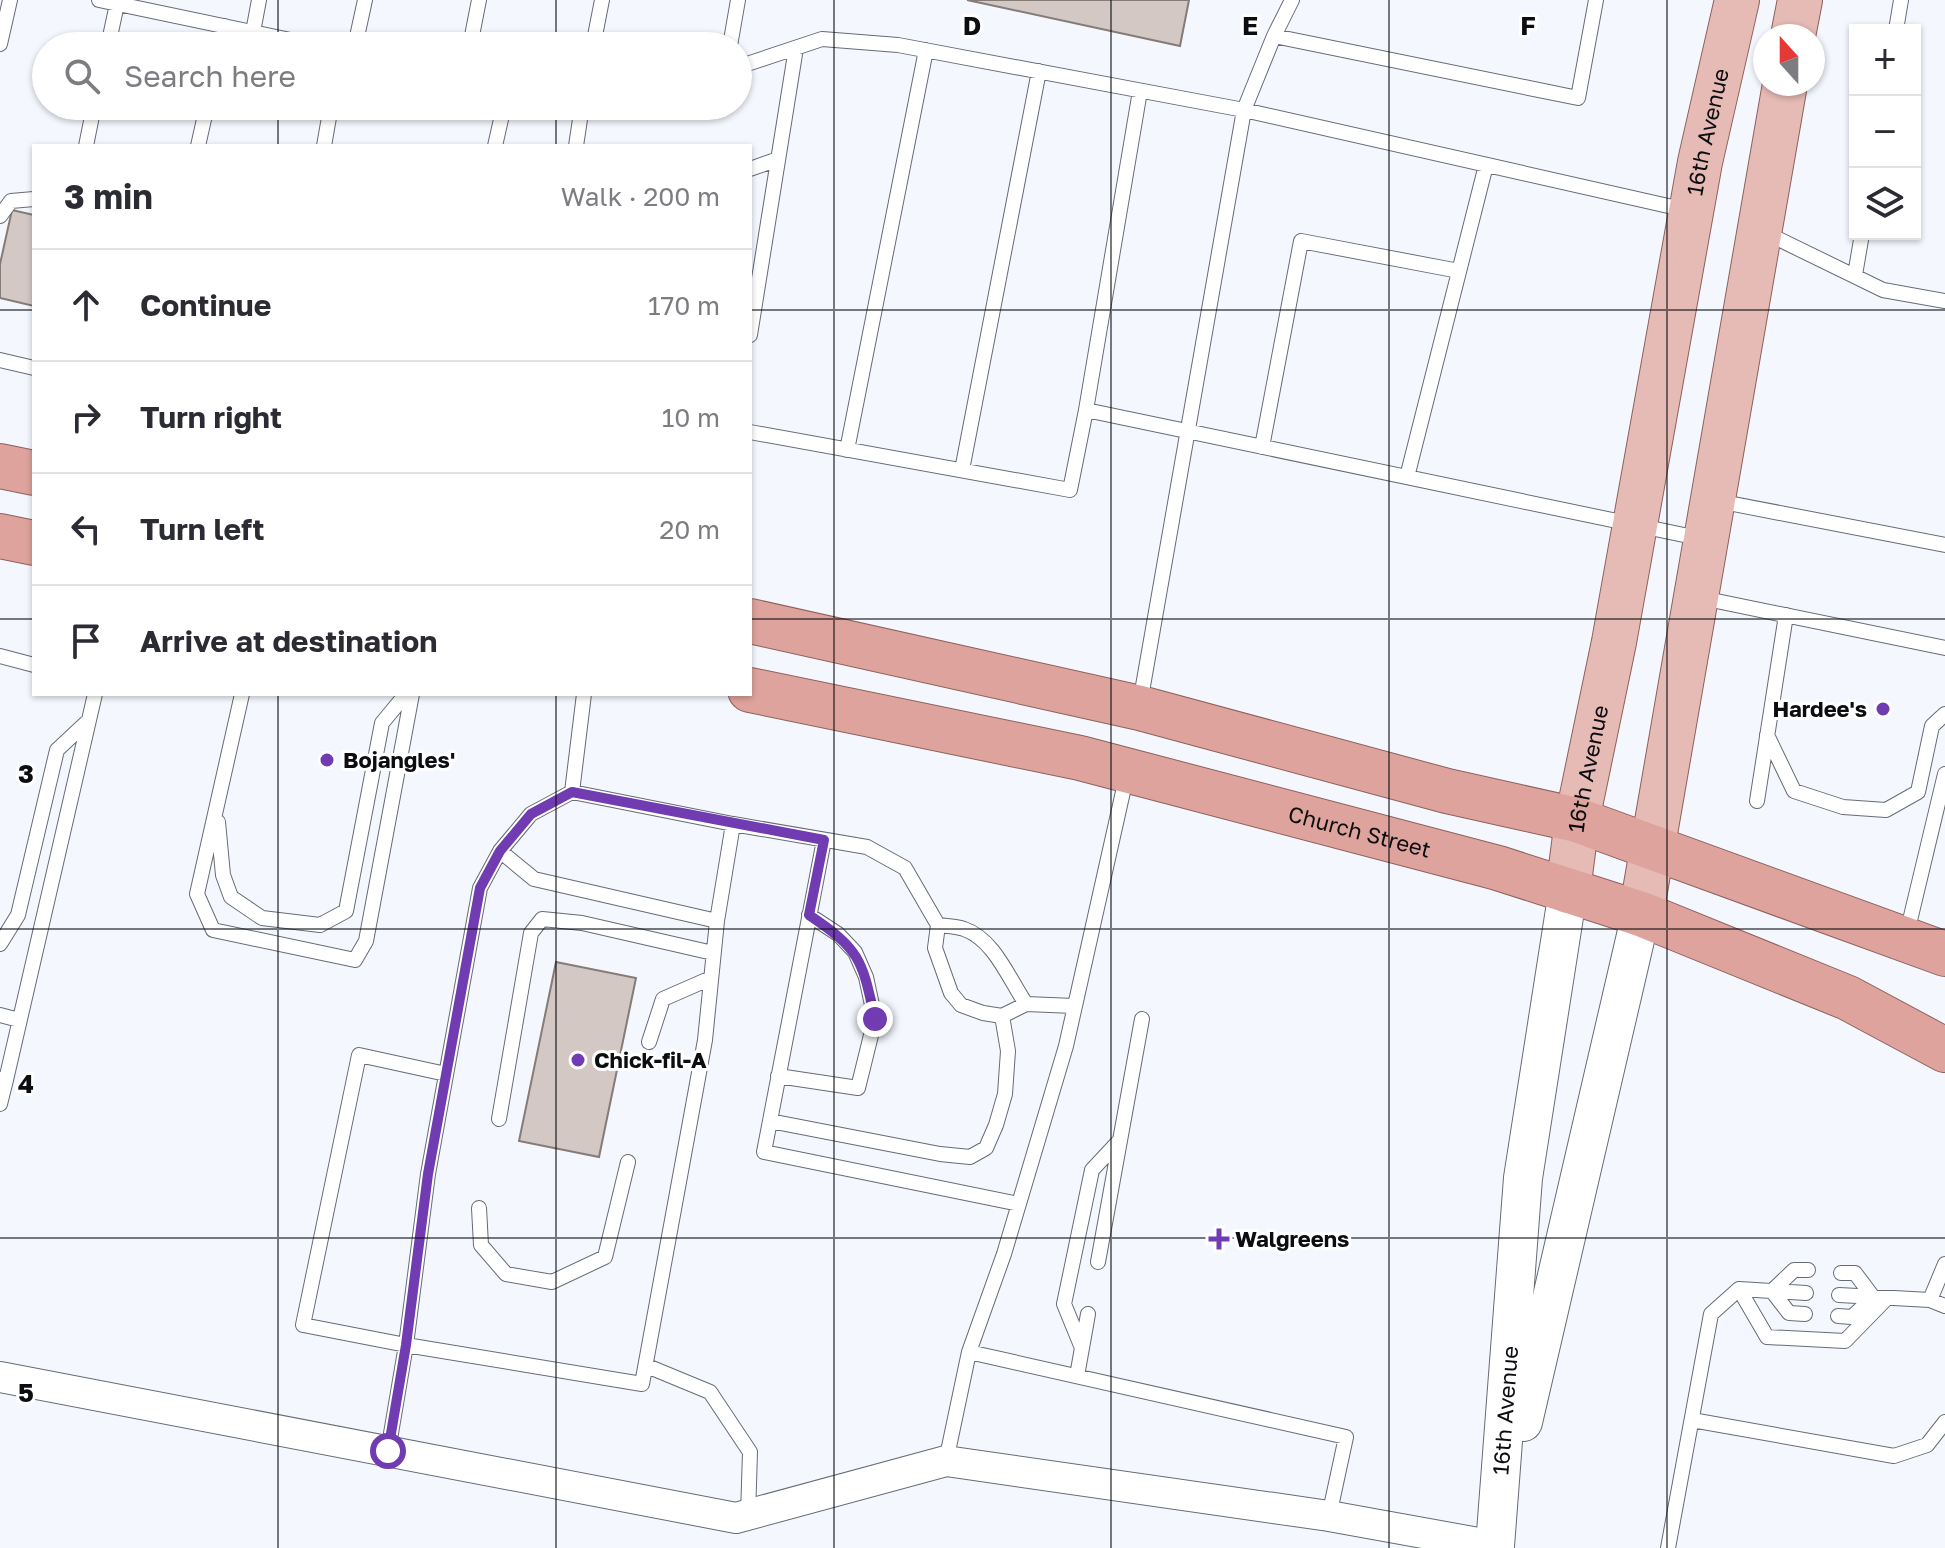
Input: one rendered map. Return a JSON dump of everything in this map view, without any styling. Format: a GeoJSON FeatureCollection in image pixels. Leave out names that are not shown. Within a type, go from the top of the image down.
{"type":"FeatureCollection","features":[{"type":"Feature","properties":{"kind":"highway"},"geometry":{"type":"LineString","coordinates":[[0,466],[32,473]]}},
{"type":"Feature","properties":{"kind":"highway"},"geometry":{"type":"LineString","coordinates":[[0,536],[32,543]]}},
{"type":"Feature","properties":{"kind":"highway"},"geometry":{"type":"LineString","coordinates":[[752,621],[1140,708],[1447,791],[1577,820],[1945,954]]}},
{"type":"Feature","properties":{"kind":"highway","name":"Church Street"},"geometry":{"type":"LineString","coordinates":[[752,690],[1080,758],[1498,868],[1641,914],[1848,998],[1945,1050]]}},
{"type":"Feature","properties":{"kind":"main road","name":"16th Avenue"},"geometry":{"type":"LineString","coordinates":[[1568,891],[1577,820],[1635,526],[1691,211],[1737,0]]}},
{"type":"Feature","properties":{"kind":"main road"},"geometry":{"type":"LineString","coordinates":[[1795,24],[1800,0]]}},
{"type":"Feature","properties":{"kind":"main road","name":"16th Avenue"},"geometry":{"type":"LineString","coordinates":[[1641,914],[1783,96]]}},
{"type":"Feature","properties":{"kind":"street","name":"16th Avenue"},"geometry":{"type":"LineString","coordinates":[[1498,1547],[1523,1178],[1568,891]]}},
{"type":"Feature","properties":{"kind":"street","name":"16th Avenue"},"geometry":{"type":"LineString","coordinates":[[1498,1547],[1641,914]]}},
{"type":"Feature","properties":{"kind":"street"},"geometry":{"type":"LineString","coordinates":[[0,1377],[736,1518],[946,1461],[1329,1516],[1498,1547]]}},
{"type":"Feature","properties":{"kind":"lane"},"geometry":{"type":"LineString","coordinates":[[0,44],[10,0]]}},
{"type":"Feature","properties":{"kind":"lane"},"geometry":{"type":"LineString","coordinates":[[108,32],[107,1],[253,32],[259,0]]}},
{"type":"Feature","properties":{"kind":"lane"},"geometry":{"type":"LineString","coordinates":[[358,32],[365,0]]}},
{"type":"Feature","properties":{"kind":"lane"},"geometry":{"type":"LineString","coordinates":[[473,32],[479,0]]}},
{"type":"Feature","properties":{"kind":"lane"},"geometry":{"type":"LineString","coordinates":[[596,32],[602,0]]}},
{"type":"Feature","properties":{"kind":"lane"},"geometry":{"type":"LineString","coordinates":[[732,32],[738,0]]}},
{"type":"Feature","properties":{"kind":"lane"},"geometry":{"type":"LineString","coordinates":[[1140,708],[1244,110],[1292,0]]}},
{"type":"Feature","properties":{"kind":"lane"},"geometry":{"type":"LineString","coordinates":[[1274,36],[1578,98],[1596,0]]}},
{"type":"Feature","properties":{"kind":"lane"},"geometry":{"type":"LineString","coordinates":[[1897,24],[1901,0]]}},
{"type":"Feature","properties":{"kind":"lane"},"geometry":{"type":"LineString","coordinates":[[224,32],[225,26]]}},
{"type":"Feature","properties":{"kind":"lane"},"geometry":{"type":"LineString","coordinates":[[752,62],[822,39],[926,50],[1244,110],[1691,211]]}},
{"type":"Feature","properties":{"kind":"lane"},"geometry":{"type":"LineString","coordinates":[[752,322],[796,48]]}},
{"type":"Feature","properties":{"kind":"lane"},"geometry":{"type":"LineString","coordinates":[[847,450],[926,50]]}},
{"type":"Feature","properties":{"kind":"lane"},"geometry":{"type":"LineString","coordinates":[[962,470],[1039,71]]}},
{"type":"Feature","properties":{"kind":"lane"},"geometry":{"type":"LineString","coordinates":[[752,432],[1070,490],[1140,91]]}},
{"type":"Feature","properties":{"kind":"lane"},"geometry":{"type":"LineString","coordinates":[[86,144],[91,120]]}},
{"type":"Feature","properties":{"kind":"lane"},"geometry":{"type":"LineString","coordinates":[[198,144],[204,120]]}},
{"type":"Feature","properties":{"kind":"lane"},"geometry":{"type":"LineString","coordinates":[[324,144],[329,120]]}},
{"type":"Feature","properties":{"kind":"lane"},"geometry":{"type":"LineString","coordinates":[[495,144],[501,120]]}},
{"type":"Feature","properties":{"kind":"lane"},"geometry":{"type":"LineString","coordinates":[[576,144],[580,120]]}},
{"type":"Feature","properties":{"kind":"lane"},"geometry":{"type":"LineString","coordinates":[[752,168],[778,159]]}},
{"type":"Feature","properties":{"kind":"lane"},"geometry":{"type":"LineString","coordinates":[[1407,477],[1486,165]]}},
{"type":"Feature","properties":{"kind":"lane"},"geometry":{"type":"LineString","coordinates":[[0,216],[11,201],[32,199]]}},
{"type":"Feature","properties":{"kind":"lane"},"geometry":{"type":"LineString","coordinates":[[1760,230],[1883,290],[1945,301]]}},
{"type":"Feature","properties":{"kind":"lane"},"geometry":{"type":"LineString","coordinates":[[1855,275],[1861,240]]}},
{"type":"Feature","properties":{"kind":"lane"},"geometry":{"type":"LineString","coordinates":[[1262,447],[1301,241],[1459,271]]}},
{"type":"Feature","properties":{"kind":"lane"},"geometry":{"type":"LineString","coordinates":[[0,360],[32,368]]}},
{"type":"Feature","properties":{"kind":"lane"},"geometry":{"type":"LineString","coordinates":[[1086,410],[1635,526],[1710,520],[1945,545]]}},
{"type":"Feature","properties":{"kind":"lane"},"geometry":{"type":"LineString","coordinates":[[1697,597],[1945,648]]}},
{"type":"Feature","properties":{"kind":"lane"},"geometry":{"type":"LineString","coordinates":[[1757,801],[1786,615]]}},
{"type":"Feature","properties":{"kind":"lane"},"geometry":{"type":"LineString","coordinates":[[0,656],[32,664]]}},
{"type":"Feature","properties":{"kind":"lane"},"geometry":{"type":"LineString","coordinates":[[0,1104],[3,1079],[94,696]]}},
{"type":"Feature","properties":{"kind":"lane"},"geometry":{"type":"LineString","coordinates":[[242,696],[197,894],[213,930],[355,960],[366,941],[409,696]]}},
{"type":"Feature","properties":{"kind":"lane"},"geometry":{"type":"LineString","coordinates":[[216,810],[223,875],[231,897],[262,918],[320,925],[346,911],[382,723],[407,696]]}},
{"type":"Feature","properties":{"kind":"lane"},"geometry":{"type":"LineString","coordinates":[[572,792],[584,696]]}},
{"type":"Feature","properties":{"kind":"lane"},"geometry":{"type":"LineString","coordinates":[[1767,735],[1794,791],[1843,807],[1886,810],[1918,792],[1932,726],[1945,714]]}},
{"type":"Feature","properties":{"kind":"lane"},"geometry":{"type":"LineString","coordinates":[[0,944],[18,915],[57,750],[88,721]]}},
{"type":"Feature","properties":{"kind":"lane"},"geometry":{"type":"LineString","coordinates":[[946,1461],[969,1352],[1019,1204],[1066,1046],[1128,771]]}},
{"type":"Feature","properties":{"kind":"lane"},"geometry":{"type":"LineString","coordinates":[[1905,939],[1945,774]]}},
{"type":"Feature","properties":{"kind":"lane"},"geometry":{"type":"LineString","coordinates":[[388,1451],[406,1345],[428,1174],[480,888],[500,851],[531,814],[572,792],[867,847],[905,868],[938,925],[935,948],[951,993],[961,1005],[1002,1016],[1026,1004],[1074,1006]]}},
{"type":"Feature","properties":{"kind":"lane"},"geometry":{"type":"LineString","coordinates":[[446,1074],[359,1055],[303,1325],[642,1384],[705,1040],[717,921],[733,824]]}},
{"type":"Feature","properties":{"kind":"lane"},"geometry":{"type":"LineString","coordinates":[[824,840],[764,1152],[1019,1204]]}},
{"type":"Feature","properties":{"kind":"lane"},"geometry":{"type":"LineString","coordinates":[[500,851],[534,879],[717,921]]}},
{"type":"Feature","properties":{"kind":"lane"},"geometry":{"type":"LineString","coordinates":[[778,1076],[858,1088],[875,1019],[866,977],[855,952],[838,934],[809,915]]}},
{"type":"Feature","properties":{"kind":"lane"},"geometry":{"type":"LineString","coordinates":[[499,1119],[531,933],[542,919],[582,923],[713,953]]}},
{"type":"Feature","properties":{"kind":"lane"},"geometry":{"type":"LineString","coordinates":[[938,925],[963,929],[977,936],[997,957],[1026,1004]]}},
{"type":"Feature","properties":{"kind":"lane"},"geometry":{"type":"LineString","coordinates":[[649,1042],[663,999],[711,978]]}},
{"type":"Feature","properties":{"kind":"lane"},"geometry":{"type":"LineString","coordinates":[[0,1015],[19,1020]]}},
{"type":"Feature","properties":{"kind":"lane"},"geometry":{"type":"LineString","coordinates":[[770,1121],[970,1157],[986,1148],[1005,1094],[1008,1051],[1002,1016]]}},
{"type":"Feature","properties":{"kind":"lane"},"geometry":{"type":"LineString","coordinates":[[1098,1262],[1142,1019]]}},
{"type":"Feature","properties":{"kind":"lane"},"geometry":{"type":"LineString","coordinates":[[1082,1348],[1064,1304],[1092,1170],[1120,1140]]}},
{"type":"Feature","properties":{"kind":"lane"},"geometry":{"type":"LineString","coordinates":[[479,1208],[481,1245],[506,1274],[552,1282],[605,1257],[628,1162]]}},
{"type":"Feature","properties":{"kind":"lane"},"geometry":{"type":"LineString","coordinates":[[1930,1300],[1945,1264]]}},
{"type":"Feature","properties":{"kind":"lane"},"geometry":{"type":"LineString","coordinates":[[1772,1291],[1794,1270],[1808,1270]]}},
{"type":"Feature","properties":{"kind":"lane"},"geometry":{"type":"LineString","coordinates":[[1841,1273],[1855,1273],[1880,1297]]}},
{"type":"Feature","properties":{"kind":"lane"},"geometry":{"type":"LineString","coordinates":[[1739,1289],[1767,1337],[1845,1341],[1880,1297]]}},
{"type":"Feature","properties":{"kind":"lane"},"geometry":{"type":"LineString","coordinates":[[1668,1548],[1711,1314],[1739,1289],[1806,1293]]}},
{"type":"Feature","properties":{"kind":"lane"},"geometry":{"type":"LineString","coordinates":[[1772,1291],[1789,1313],[1805,1314]]}},
{"type":"Feature","properties":{"kind":"lane"},"geometry":{"type":"LineString","coordinates":[[1839,1295],[1930,1300],[1945,1306]]}},
{"type":"Feature","properties":{"kind":"lane"},"geometry":{"type":"LineString","coordinates":[[1838,1316],[1852,1317],[1880,1297]]}},
{"type":"Feature","properties":{"kind":"lane"},"geometry":{"type":"LineString","coordinates":[[1077,1376],[1088,1314]]}},
{"type":"Feature","properties":{"kind":"lane"},"geometry":{"type":"LineString","coordinates":[[969,1352],[1346,1437],[1329,1516]]}},
{"type":"Feature","properties":{"kind":"lane"},"geometry":{"type":"LineString","coordinates":[[647,1366],[710,1392],[750,1452],[748,1515]]}},
{"type":"Feature","properties":{"kind":"lane"},"geometry":{"type":"LineString","coordinates":[[1692,1420],[1894,1456],[1927,1445],[1945,1422]]}},
{"type":"Feature","properties":{"kind":"building"},"geometry":{"type":"Polygon","coordinates":[[[967,0],[1189,0],[1180,46],[967,0]]]}},
{"type":"Feature","properties":{"kind":"building"},"geometry":{"type":"Polygon","coordinates":[[[12,210],[32,215],[32,306],[0,298],[0,264],[12,210]]]}},
{"type":"Feature","properties":{"kind":"building","name":"Chick-fil-A"},"geometry":{"type":"Polygon","coordinates":[[[556,962],[636,978],[599,1157],[519,1141],[556,962]]]}},
{"type":"Feature","properties":{"kind":"place","name":"Hardee's"},"geometry":{"type":"Point","coordinates":[1883,709]}},
{"type":"Feature","properties":{"kind":"place","name":"Bojangles'"},"geometry":{"type":"Point","coordinates":[327,760]}},
{"type":"Feature","properties":{"kind":"place","name":"Chick-fil-A"},"geometry":{"type":"Point","coordinates":[578,1060]}},
{"type":"Feature","properties":{"kind":"place","name":"Walgreens"},"geometry":{"type":"Point","coordinates":[1219,1239]}},
{"type":"Feature","properties":{"kind":"route"},"geometry":{"type":"LineString","coordinates":[[388,1451],[406,1345],[428,1174],[480,888],[500,851],[531,814],[572,792],[824,840],[809,915],[838,934],[855,952],[866,977],[875,1019]]}}]}
